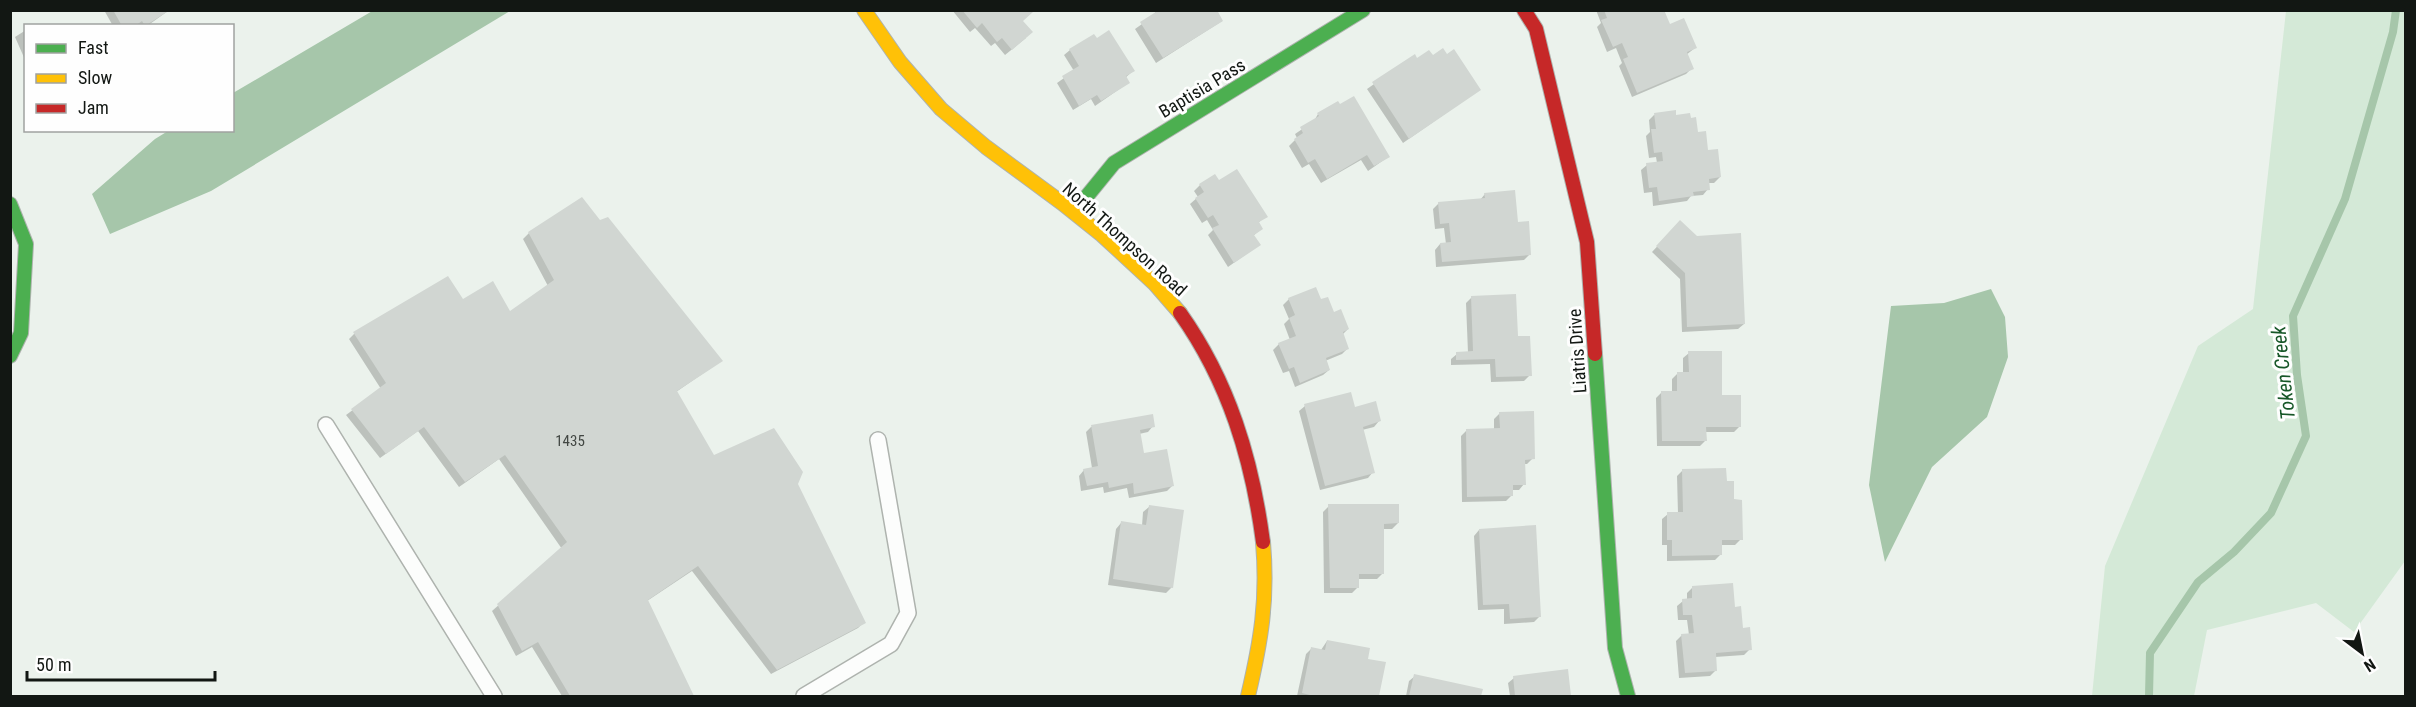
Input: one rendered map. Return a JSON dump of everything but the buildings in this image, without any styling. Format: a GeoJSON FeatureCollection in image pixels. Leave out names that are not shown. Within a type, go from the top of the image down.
{"type":"FeatureCollection","features":[{"type":"Feature","properties":{"kind":"street","name":"North Thompson Road"},"geometry":{"type":"LineString","coordinates":[[864,10],[907,73],[936,105],[973,137],[1074,212],[1143,274],[1177,309],[1208,353],[1239,424],[1255,494],[1264,551],[1263,626],[1248,696]]}},
{"type":"Feature","properties":{"kind":"street","name":"Baptisia Pass"},"geometry":{"type":"LineString","coordinates":[[1074,212],[1114,162],[1363,10]]}},
{"type":"Feature","properties":{"kind":"street","name":"Liatris Drive"},"geometry":{"type":"LineString","coordinates":[[1524,10],[1536,29],[1587,243],[1615,648],[1628,696]]}},
{"type":"Feature","properties":{"kind":"street"},"geometry":{"type":"LineString","coordinates":[[10,204],[26,244],[21,333],[10,356]]}},
{"type":"Feature","properties":{"kind":"lane"},"geometry":{"type":"LineString","coordinates":[[327,425],[494,696]]}},
{"type":"Feature","properties":{"kind":"lane"},"geometry":{"type":"LineString","coordinates":[[804,696],[891,644],[908,613],[878,440]]}},
{"type":"Feature","properties":{"kind":"shaded area"},"geometry":{"type":"Polygon","coordinates":[[[374,10],[510,11],[211,191],[110,234],[92,194],[155,139],[166,132],[234,132],[234,92],[374,10]]]}},
{"type":"Feature","properties":{"kind":"shaded area"},"geometry":{"type":"Polygon","coordinates":[[[2286,11],[2405,11],[2405,561],[2354,632],[2316,603],[2207,630],[2194,696],[2092,696],[2105,566],[2198,346],[2253,309],[2286,11]]]}},
{"type":"Feature","properties":{"kind":"shaded area"},"geometry":{"type":"Polygon","coordinates":[[[1991,289],[2005,317],[2008,357],[1987,417],[1932,467],[1885,562],[1869,485],[1891,306],[1944,303],[1991,289]]]}},
{"type":"Feature","properties":{"kind":"waterway","name":"Token Creek"},"geometry":{"type":"LineString","coordinates":[[2149,696],[2150,653],[2198,582],[2234,552],[2271,513],[2306,436],[2297,375],[2293,316],[2345,199],[2393,32],[2396,10]]}},
{"type":"Feature","properties":{"kind":"traffic: fast"},"geometry":{"type":"LineString","coordinates":[[1074,212],[1114,163],[1363,10]]}},
{"type":"Feature","properties":{"kind":"traffic: fast"},"geometry":{"type":"LineString","coordinates":[[10,204],[26,244],[21,333],[10,356]]}},
{"type":"Feature","properties":{"kind":"traffic: fast"},"geometry":{"type":"LineString","coordinates":[[1595,354],[1615,648],[1628,696]]}},
{"type":"Feature","properties":{"kind":"traffic: slow"},"geometry":{"type":"LineString","coordinates":[[864,10],[900,62],[941,109],[986,147],[1102,235],[1154,283],[1180,313]]}},
{"type":"Feature","properties":{"kind":"traffic: slow"},"geometry":{"type":"LineString","coordinates":[[1248,696],[1257,657],[1264,602],[1263,542]]}},
{"type":"Feature","properties":{"kind":"traffic: jam"},"geometry":{"type":"LineString","coordinates":[[1524,10],[1536,29],[1587,242],[1595,354]]}},
{"type":"Feature","properties":{"kind":"traffic: jam"},"geometry":{"type":"LineString","coordinates":[[1180,313],[1212,366],[1236,422],[1252,481],[1263,542]]}}]}
